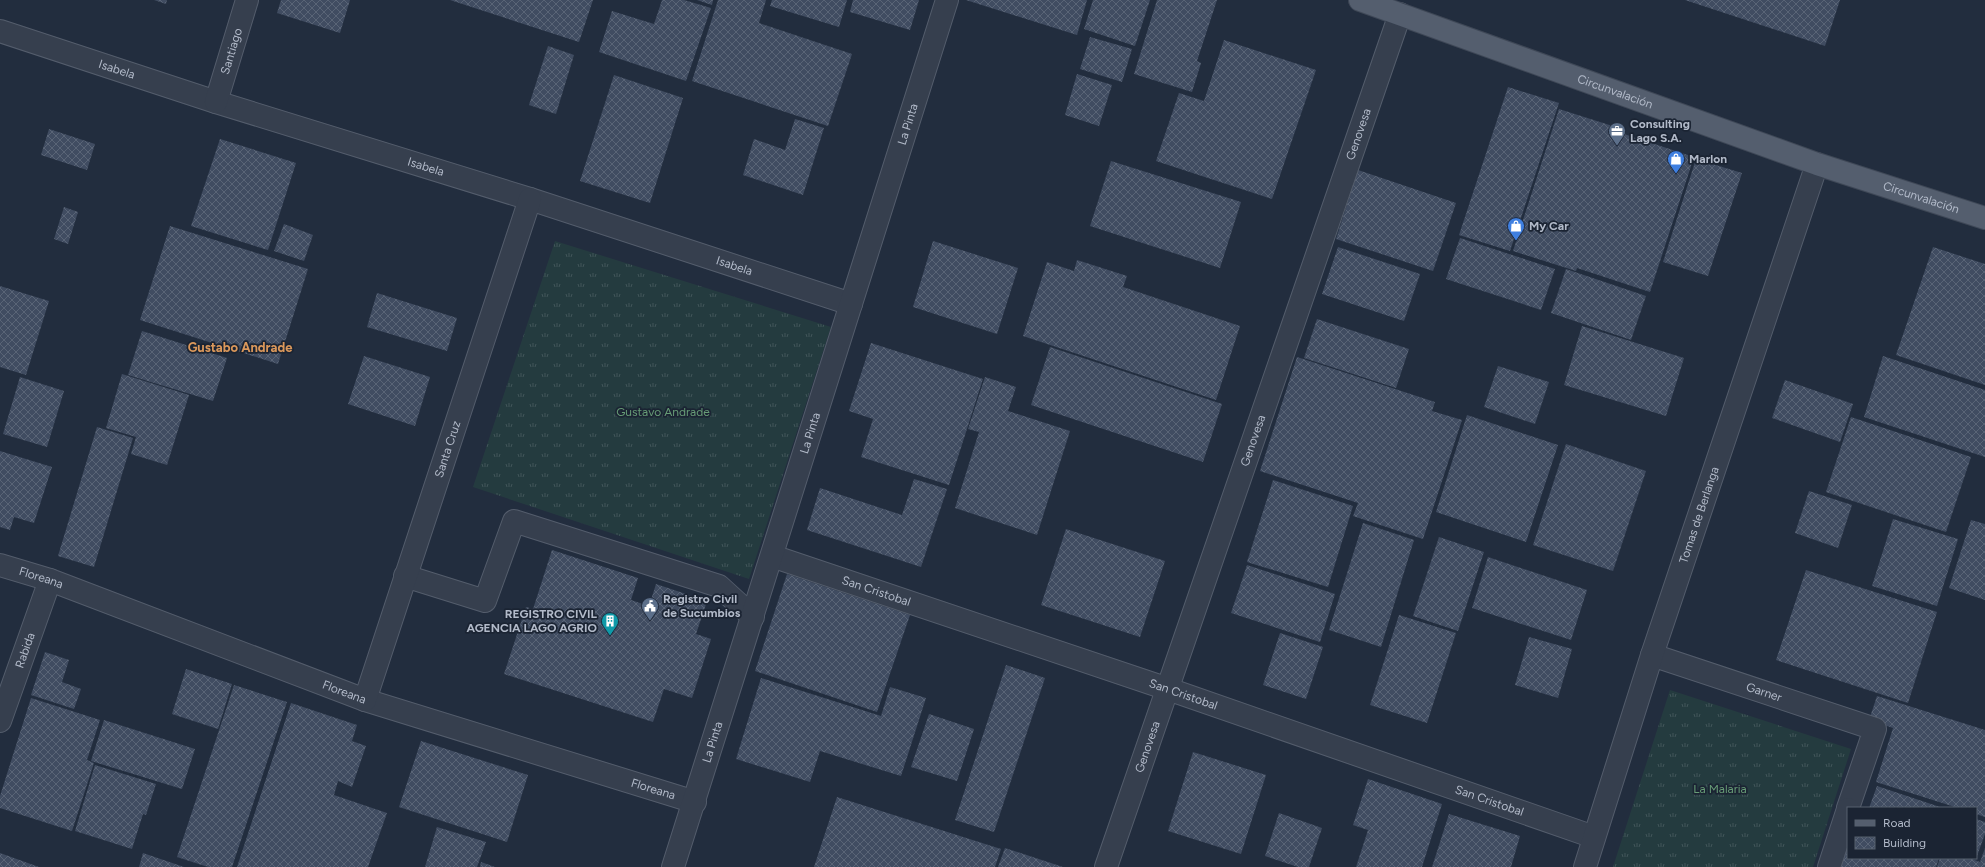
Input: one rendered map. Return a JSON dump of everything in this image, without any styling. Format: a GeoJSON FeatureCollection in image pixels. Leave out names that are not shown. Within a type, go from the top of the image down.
{"type":"FeatureCollection","features":[{"type":"Feature","properties":{"kind":"main road","name":"Circunvalación"},"geometry":{"type":"LineString","coordinates":[[1360,0],[1817,164],[1985,218]]}},
{"type":"Feature","properties":{"kind":"street","name":"Santiago"},"geometry":{"type":"LineString","coordinates":[[216,102],[247,0]]}},
{"type":"Feature","properties":{"kind":"street","name":"La Pinta"},"geometry":{"type":"LineString","coordinates":[[673,867],[695,802],[850,304],[947,0]]}},
{"type":"Feature","properties":{"kind":"street","name":"Genovesa"},"geometry":{"type":"LineString","coordinates":[[1106,867],[1400,14]]}},
{"type":"Feature","properties":{"kind":"street","name":"Isabela"},"geometry":{"type":"LineString","coordinates":[[0,32],[216,102],[530,199],[850,304]]}},
{"type":"Feature","properties":{"kind":"street","name":"Tomas de Berlanga"},"geometry":{"type":"LineString","coordinates":[[1585,867],[1652,655],[1817,164]]}},
{"type":"Feature","properties":{"kind":"street","name":"Santa Cruz"},"geometry":{"type":"LineString","coordinates":[[365,700],[530,199]]}},
{"type":"Feature","properties":{"kind":"street"},"geometry":{"type":"LineString","coordinates":[[405,576],[485,601],[514,521],[719,586],[753,617]]}},
{"type":"Feature","properties":{"kind":"street","name":"San Cristobal"},"geometry":{"type":"LineString","coordinates":[[772,556],[1168,689],[1594,837]]}},
{"type":"Feature","properties":{"kind":"street","name":"Floreana"},"geometry":{"type":"LineString","coordinates":[[0,565],[50,580],[365,700],[695,802]]}},
{"type":"Feature","properties":{"kind":"street","name":"Rabida"},"geometry":{"type":"LineString","coordinates":[[0,721],[50,580]]}},
{"type":"Feature","properties":{"kind":"street","name":"Garner"},"geometry":{"type":"LineString","coordinates":[[1652,655],[1875,729],[1849,807]]}},
{"type":"Feature","properties":{"kind":"street"},"geometry":{"type":"LineString","coordinates":[[1829,867],[1847,812]]}},
{"type":"Feature","properties":{"kind":"green space","name":"Gustavo Andrade"},"geometry":{"type":"Polygon","coordinates":[[[555,241],[831,327],[749,579],[473,487],[555,241]]]}},
{"type":"Feature","properties":{"kind":"green space","name":"La Malaria"},"geometry":{"type":"Polygon","coordinates":[[[1670,690],[1851,749],[1813,867],[1613,867],[1670,690]]]}},
{"type":"Feature","properties":{"kind":"building"},"geometry":{"type":"Polygon","coordinates":[[[154,0],[167,0],[166,4],[154,0]]]}},
{"type":"Feature","properties":{"kind":"building"},"geometry":{"type":"Polygon","coordinates":[[[281,0],[350,0],[340,33],[277,13],[281,0]]]}},
{"type":"Feature","properties":{"kind":"building"},"geometry":{"type":"Polygon","coordinates":[[[450,0],[593,0],[579,42],[450,0]]]}},
{"type":"Feature","properties":{"kind":"building"},"geometry":{"type":"Polygon","coordinates":[[[662,0],[684,0],[711,8],[686,81],[599,52],[612,11],[654,24],[662,0]]]}},
{"type":"Feature","properties":{"kind":"building"},"geometry":{"type":"Polygon","coordinates":[[[697,0],[713,0],[712,5],[697,0]]]}},
{"type":"Feature","properties":{"kind":"building"},"geometry":{"type":"Polygon","coordinates":[[[718,0],[766,0],[759,23],[852,54],[828,126],[692,81],[718,0]]]}},
{"type":"Feature","properties":{"kind":"building"},"geometry":{"type":"Polygon","coordinates":[[[772,0],[847,0],[839,27],[770,6],[772,0]]]}},
{"type":"Feature","properties":{"kind":"building"},"geometry":{"type":"Polygon","coordinates":[[[853,0],[919,0],[910,30],[850,12],[853,0]]]}},
{"type":"Feature","properties":{"kind":"building"},"geometry":{"type":"Polygon","coordinates":[[[966,0],[1087,0],[1077,35],[966,0]]]}},
{"type":"Feature","properties":{"kind":"building"},"geometry":{"type":"Polygon","coordinates":[[[1093,0],[1150,0],[1135,46],[1084,29],[1093,0]]]}},
{"type":"Feature","properties":{"kind":"building"},"geometry":{"type":"Polygon","coordinates":[[[1157,0],[1217,0],[1197,61],[1201,63],[1192,92],[1134,74],[1157,0]]]}},
{"type":"Feature","properties":{"kind":"building"},"geometry":{"type":"Polygon","coordinates":[[[1685,0],[1840,0],[1825,46],[1685,0]]]}},
{"type":"Feature","properties":{"kind":"building"},"geometry":{"type":"Polygon","coordinates":[[[1090,37],[1132,49],[1122,82],[1080,69],[1090,37]]]}},
{"type":"Feature","properties":{"kind":"building"},"geometry":{"type":"Polygon","coordinates":[[[1224,40],[1316,70],[1272,199],[1156,161],[1179,93],[1204,101],[1224,40]]]}},
{"type":"Feature","properties":{"kind":"building"},"geometry":{"type":"Polygon","coordinates":[[[548,46],[574,55],[556,114],[529,105],[548,46]]]}},
{"type":"Feature","properties":{"kind":"building"},"geometry":{"type":"Polygon","coordinates":[[[1077,74],[1112,85],[1099,126],[1065,115],[1077,74]]]}},
{"type":"Feature","properties":{"kind":"building"},"geometry":{"type":"Polygon","coordinates":[[[614,75],[683,98],[650,203],[580,181],[614,75]]]}},
{"type":"Feature","properties":{"kind":"building"},"geometry":{"type":"Polygon","coordinates":[[[1508,87],[1559,103],[1510,251],[1459,235],[1508,87]]]}},
{"type":"Feature","properties":{"kind":"building"},"geometry":{"type":"Polygon","coordinates":[[[1559,109],[1622,129],[1621,133],[1694,157],[1650,292],[1577,268],[1576,271],[1513,251],[1559,109]]]}},
{"type":"Feature","properties":{"kind":"building"},"geometry":{"type":"Polygon","coordinates":[[[795,119],[824,128],[803,195],[743,175],[754,139],[785,150],[795,119]]]}},
{"type":"Feature","properties":{"kind":"building"},"geometry":{"type":"Polygon","coordinates":[[[49,129],[95,144],[87,170],[41,155],[49,129]]]}},
{"type":"Feature","properties":{"kind":"building"},"geometry":{"type":"Polygon","coordinates":[[[220,139],[296,163],[268,250],[191,226],[220,139]]]}},
{"type":"Feature","properties":{"kind":"building"},"geometry":{"type":"Polygon","coordinates":[[[1696,159],[1742,173],[1708,276],[1663,262],[1696,159]]]}},
{"type":"Feature","properties":{"kind":"building"},"geometry":{"type":"Polygon","coordinates":[[[1111,161],[1241,202],[1220,268],[1090,226],[1111,161]]]}},
{"type":"Feature","properties":{"kind":"building"},"geometry":{"type":"Polygon","coordinates":[[[1358,170],[1456,203],[1433,271],[1336,239],[1358,170]]]}},
{"type":"Feature","properties":{"kind":"building"},"geometry":{"type":"Polygon","coordinates":[[[64,207],[78,212],[68,244],[54,239],[64,207]]]}},
{"type":"Feature","properties":{"kind":"building"},"geometry":{"type":"Polygon","coordinates":[[[284,224],[313,235],[304,261],[274,251],[284,224]]]}},
{"type":"Feature","properties":{"kind":"building"},"geometry":{"type":"Polygon","coordinates":[[[170,226],[308,269],[278,364],[140,320],[170,226]]]}},
{"type":"Feature","properties":{"kind":"building"},"geometry":{"type":"Polygon","coordinates":[[[1460,238],[1555,269],[1541,310],[1446,279],[1460,238]]]}},
{"type":"Feature","properties":{"kind":"building"},"geometry":{"type":"Polygon","coordinates":[[[933,241],[1018,268],[997,334],[913,307],[933,241]]]}},
{"type":"Feature","properties":{"kind":"building"},"geometry":{"type":"Polygon","coordinates":[[[1338,247],[1420,274],[1404,321],[1322,294],[1338,247]]]}},
{"type":"Feature","properties":{"kind":"building"},"geometry":{"type":"Polygon","coordinates":[[[1933,247],[1985,264],[1985,385],[1896,355],[1933,247]]]}},
{"type":"Feature","properties":{"kind":"building"},"geometry":{"type":"Polygon","coordinates":[[[1077,260],[1127,276],[1123,287],[1240,326],[1216,400],[1023,336],[1047,262],[1074,271],[1077,260]]]}},
{"type":"Feature","properties":{"kind":"building"},"geometry":{"type":"Polygon","coordinates":[[[1566,269],[1646,296],[1631,340],[1551,313],[1566,269]]]}},
{"type":"Feature","properties":{"kind":"building"},"geometry":{"type":"Polygon","coordinates":[[[0,286],[49,301],[26,375],[0,367],[0,286]]]}},
{"type":"Feature","properties":{"kind":"building"},"geometry":{"type":"Polygon","coordinates":[[[377,293],[457,318],[447,351],[367,327],[377,293]]]}},
{"type":"Feature","properties":{"kind":"building"},"geometry":{"type":"Polygon","coordinates":[[[1317,319],[1409,349],[1396,388],[1304,358],[1317,319]]]}},
{"type":"Feature","properties":{"kind":"building"},"geometry":{"type":"Polygon","coordinates":[[[1582,326],[1684,358],[1666,416],[1564,385],[1582,326]]]}},
{"type":"Feature","properties":{"kind":"building"},"geometry":{"type":"Polygon","coordinates":[[[142,331],[227,358],[213,401],[128,375],[142,331]]]}},
{"type":"Feature","properties":{"kind":"building"},"geometry":{"type":"Polygon","coordinates":[[[871,343],[983,379],[949,485],[861,457],[873,419],[849,411],[871,343]]]}},
{"type":"Feature","properties":{"kind":"building"},"geometry":{"type":"Polygon","coordinates":[[[1050,347],[1222,404],[1203,462],[1031,405],[1050,347]]]}},
{"type":"Feature","properties":{"kind":"building"},"geometry":{"type":"Polygon","coordinates":[[[364,356],[430,377],[415,426],[348,404],[364,356]]]}},
{"type":"Feature","properties":{"kind":"building"},"geometry":{"type":"Polygon","coordinates":[[[1883,356],[1985,390],[1985,457],[1864,417],[1883,356]]]}},
{"type":"Feature","properties":{"kind":"building"},"geometry":{"type":"Polygon","coordinates":[[[1297,357],[1435,402],[1432,411],[1462,420],[1423,539],[1353,516],[1358,503],[1260,471],[1297,357]]]}},
{"type":"Feature","properties":{"kind":"building"},"geometry":{"type":"Polygon","coordinates":[[[1498,366],[1549,382],[1535,424],[1484,407],[1498,366]]]}},
{"type":"Feature","properties":{"kind":"building"},"geometry":{"type":"Polygon","coordinates":[[[122,374],[189,395],[167,465],[131,454],[136,437],[106,428],[122,374]]]}},
{"type":"Feature","properties":{"kind":"building"},"geometry":{"type":"Polygon","coordinates":[[[20,377],[64,391],[47,447],[3,434],[20,377]]]}},
{"type":"Feature","properties":{"kind":"building"},"geometry":{"type":"Polygon","coordinates":[[[985,377],[1016,387],[1008,411],[1070,431],[1037,535],[955,508],[979,432],[968,429],[985,377]]]}},
{"type":"Feature","properties":{"kind":"building"},"geometry":{"type":"Polygon","coordinates":[[[1785,380],[1853,404],[1840,442],[1772,418],[1785,380]]]}},
{"type":"Feature","properties":{"kind":"building"},"geometry":{"type":"Polygon","coordinates":[[[1467,415],[1558,445],[1526,542],[1436,512],[1467,415]]]}},
{"type":"Feature","properties":{"kind":"building"},"geometry":{"type":"Polygon","coordinates":[[[1851,417],[1971,457],[1946,532],[1826,492],[1851,417]]]}},
{"type":"Feature","properties":{"kind":"building"},"geometry":{"type":"Polygon","coordinates":[[[97,427],[133,438],[94,567],[58,556],[97,427]]]}},
{"type":"Feature","properties":{"kind":"building"},"geometry":{"type":"Polygon","coordinates":[[[1566,444],[1646,471],[1613,571],[1533,545],[1566,444]]]}},
{"type":"Feature","properties":{"kind":"building"},"geometry":{"type":"Polygon","coordinates":[[[0,451],[52,467],[34,523],[14,517],[10,530],[0,527],[0,451]]]}},
{"type":"Feature","properties":{"kind":"building"},"geometry":{"type":"Polygon","coordinates":[[[914,479],[947,489],[921,567],[807,530],[820,488],[902,515],[914,479]]]}},
{"type":"Feature","properties":{"kind":"building"},"geometry":{"type":"Polygon","coordinates":[[[1273,480],[1353,506],[1328,587],[1247,562],[1273,480]]]}},
{"type":"Feature","properties":{"kind":"building"},"geometry":{"type":"Polygon","coordinates":[[[1809,491],[1852,505],[1838,548],[1795,533],[1809,491]]]}},
{"type":"Feature","properties":{"kind":"building"},"geometry":{"type":"Polygon","coordinates":[[[1893,519],[1958,539],[1937,606],[1872,586],[1893,519]]]}},
{"type":"Feature","properties":{"kind":"building"},"geometry":{"type":"Polygon","coordinates":[[[1971,520],[1985,524],[1985,600],[1949,588],[1971,520]]]}},
{"type":"Feature","properties":{"kind":"building"},"geometry":{"type":"Polygon","coordinates":[[[1363,523],[1414,540],[1381,647],[1329,630],[1363,523]]]}},
{"type":"Feature","properties":{"kind":"building"},"geometry":{"type":"Polygon","coordinates":[[[1066,529],[1165,561],[1140,637],[1041,605],[1066,529]]]}},
{"type":"Feature","properties":{"kind":"building"},"geometry":{"type":"Polygon","coordinates":[[[1439,537],[1484,552],[1458,631],[1413,616],[1439,537]]]}},
{"type":"Feature","properties":{"kind":"building","name":"REGISTRO CIVIL AGENCIA LAGO AGRIO"},"geometry":{"type":"Polygon","coordinates":[[[552,550],[638,578],[631,600],[649,606],[656,584],[707,601],[696,634],[711,639],[692,698],[664,689],[653,722],[504,674],[526,607],[533,609],[552,550]]]}},
{"type":"Feature","properties":{"kind":"building"},"geometry":{"type":"Polygon","coordinates":[[[1488,557],[1587,590],[1571,640],[1472,608],[1488,557]]]}},
{"type":"Feature","properties":{"kind":"building"},"geometry":{"type":"Polygon","coordinates":[[[1247,565],[1335,594],[1320,642],[1231,613],[1247,565]]]}},
{"type":"Feature","properties":{"kind":"building"},"geometry":{"type":"Polygon","coordinates":[[[1806,570],[1937,612],[1908,703],[1776,660],[1806,570]]]}},
{"type":"Feature","properties":{"kind":"building"},"geometry":{"type":"Polygon","coordinates":[[[787,574],[910,615],[877,712],[755,671],[787,574]]]}},
{"type":"Feature","properties":{"kind":"building"},"geometry":{"type":"Polygon","coordinates":[[[1399,615],[1456,633],[1427,723],[1370,705],[1399,615]]]}},
{"type":"Feature","properties":{"kind":"building"},"geometry":{"type":"Polygon","coordinates":[[[1280,633],[1323,647],[1306,699],[1263,685],[1280,633]]]}},
{"type":"Feature","properties":{"kind":"building"},"geometry":{"type":"Polygon","coordinates":[[[1529,637],[1572,649],[1558,698],[1515,685],[1529,637]]]}},
{"type":"Feature","properties":{"kind":"building"},"geometry":{"type":"Polygon","coordinates":[[[45,652],[69,660],[62,682],[81,689],[74,709],[31,695],[45,652]]]}},
{"type":"Feature","properties":{"kind":"building"},"geometry":{"type":"Polygon","coordinates":[[[1006,665],[1045,678],[994,832],[955,820],[1006,665]]]}},
{"type":"Feature","properties":{"kind":"building"},"geometry":{"type":"Polygon","coordinates":[[[186,669],[232,684],[218,729],[172,714],[186,669]]]}},
{"type":"Feature","properties":{"kind":"building"},"geometry":{"type":"Polygon","coordinates":[[[761,678],[881,716],[890,687],[926,698],[901,776],[820,751],[810,782],[736,759],[761,678]]]}},
{"type":"Feature","properties":{"kind":"building"},"geometry":{"type":"Polygon","coordinates":[[[234,685],[287,702],[232,867],[208,867],[177,857],[234,685]]]}},
{"type":"Feature","properties":{"kind":"building"},"geometry":{"type":"Polygon","coordinates":[[[1877,696],[1985,730],[1985,817],[1977,814],[1977,807],[1955,807],[1876,782],[1893,728],[1869,720],[1877,696]]]}},
{"type":"Feature","properties":{"kind":"building"},"geometry":{"type":"Polygon","coordinates":[[[31,698],[100,720],[87,760],[94,763],[72,831],[0,808],[0,796],[31,698]]]}},
{"type":"Feature","properties":{"kind":"building"},"geometry":{"type":"Polygon","coordinates":[[[291,703],[357,725],[352,741],[366,746],[352,787],[338,781],[334,795],[387,813],[368,867],[237,867],[291,703]]]}},
{"type":"Feature","properties":{"kind":"building"},"geometry":{"type":"Polygon","coordinates":[[[929,714],[974,729],[957,781],[911,767],[929,714]]]}},
{"type":"Feature","properties":{"kind":"building"},"geometry":{"type":"Polygon","coordinates":[[[104,720],[195,749],[182,789],[91,761],[104,720]]]}},
{"type":"Feature","properties":{"kind":"building"},"geometry":{"type":"Polygon","coordinates":[[[421,741],[528,775],[507,842],[399,807],[421,741]]]}},
{"type":"Feature","properties":{"kind":"building"},"geometry":{"type":"Polygon","coordinates":[[[1193,752],[1266,775],[1241,854],[1168,831],[1193,752]]]}},
{"type":"Feature","properties":{"kind":"building"},"geometry":{"type":"Polygon","coordinates":[[[95,765],[156,784],[146,815],[143,814],[132,849],[75,831],[95,765]]]}},
{"type":"Feature","properties":{"kind":"building"},"geometry":{"type":"Polygon","coordinates":[[[1368,779],[1442,804],[1422,867],[1356,867],[1368,830],[1353,825],[1368,779]]]}},
{"type":"Feature","properties":{"kind":"building"},"geometry":{"type":"Polygon","coordinates":[[[1877,786],[1940,807],[1869,807],[1877,786]]]}},
{"type":"Feature","properties":{"kind":"building"},"geometry":{"type":"Polygon","coordinates":[[[837,797],[1001,849],[995,867],[814,867],[837,797]]]}},
{"type":"Feature","properties":{"kind":"building"},"geometry":{"type":"Polygon","coordinates":[[[1279,813],[1322,828],[1309,867],[1298,867],[1265,856],[1279,813]]]}},
{"type":"Feature","properties":{"kind":"building"},"geometry":{"type":"Polygon","coordinates":[[[1449,814],[1520,836],[1511,867],[1432,867],[1449,814]]]}},
{"type":"Feature","properties":{"kind":"building"},"geometry":{"type":"Polygon","coordinates":[[[1977,819],[1985,822],[1985,834],[1977,856],[1977,819]]]}},
{"type":"Feature","properties":{"kind":"building"},"geometry":{"type":"Polygon","coordinates":[[[437,827],[486,842],[477,867],[425,867],[437,827]]]}},
{"type":"Feature","properties":{"kind":"building"},"geometry":{"type":"Polygon","coordinates":[[[1847,833],[1847,859],[1939,859],[1936,867],[1835,867],[1847,833]]]}},
{"type":"Feature","properties":{"kind":"building"},"geometry":{"type":"Polygon","coordinates":[[[1005,848],[1063,867],[998,867],[1005,848]]]}},
{"type":"Feature","properties":{"kind":"building"},"geometry":{"type":"Polygon","coordinates":[[[1985,848],[1985,867],[1937,867],[1940,859],[1972,859],[1980,862],[1985,848]]]}},
{"type":"Feature","properties":{"kind":"building"},"geometry":{"type":"Polygon","coordinates":[[[0,853],[39,867],[0,867],[0,853]]]}},
{"type":"Feature","properties":{"kind":"building"},"geometry":{"type":"Polygon","coordinates":[[[143,853],[184,867],[139,867],[143,853]]]}},
{"type":"Feature","properties":{"kind":"building"},"geometry":{"type":"Polygon","coordinates":[[[481,862],[495,867],[480,867],[481,862]]]}},
{"type":"Feature","properties":{"kind":"place","name":"Consulting Lago S.A."},"geometry":{"type":"Point","coordinates":[1617,146]}},
{"type":"Feature","properties":{"kind":"place","name":"Marlon"},"geometry":{"type":"Point","coordinates":[1676,174]}},
{"type":"Feature","properties":{"kind":"place","name":"My Car"},"geometry":{"type":"Point","coordinates":[1516,241]}},
{"type":"Feature","properties":{"kind":"place","name":"Registro Civil de Sucumbios"},"geometry":{"type":"Point","coordinates":[650,621]}},
{"type":"Feature","properties":{"kind":"place","name":"REGISTRO CIVIL AGENCIA LAGO AGRIO"},"geometry":{"type":"Point","coordinates":[610,636]}},
{"type":"Feature","properties":{"kind":"district","name":"Gustabo Andrade"},"geometry":{"type":"Point","coordinates":[240,347]}}]}
